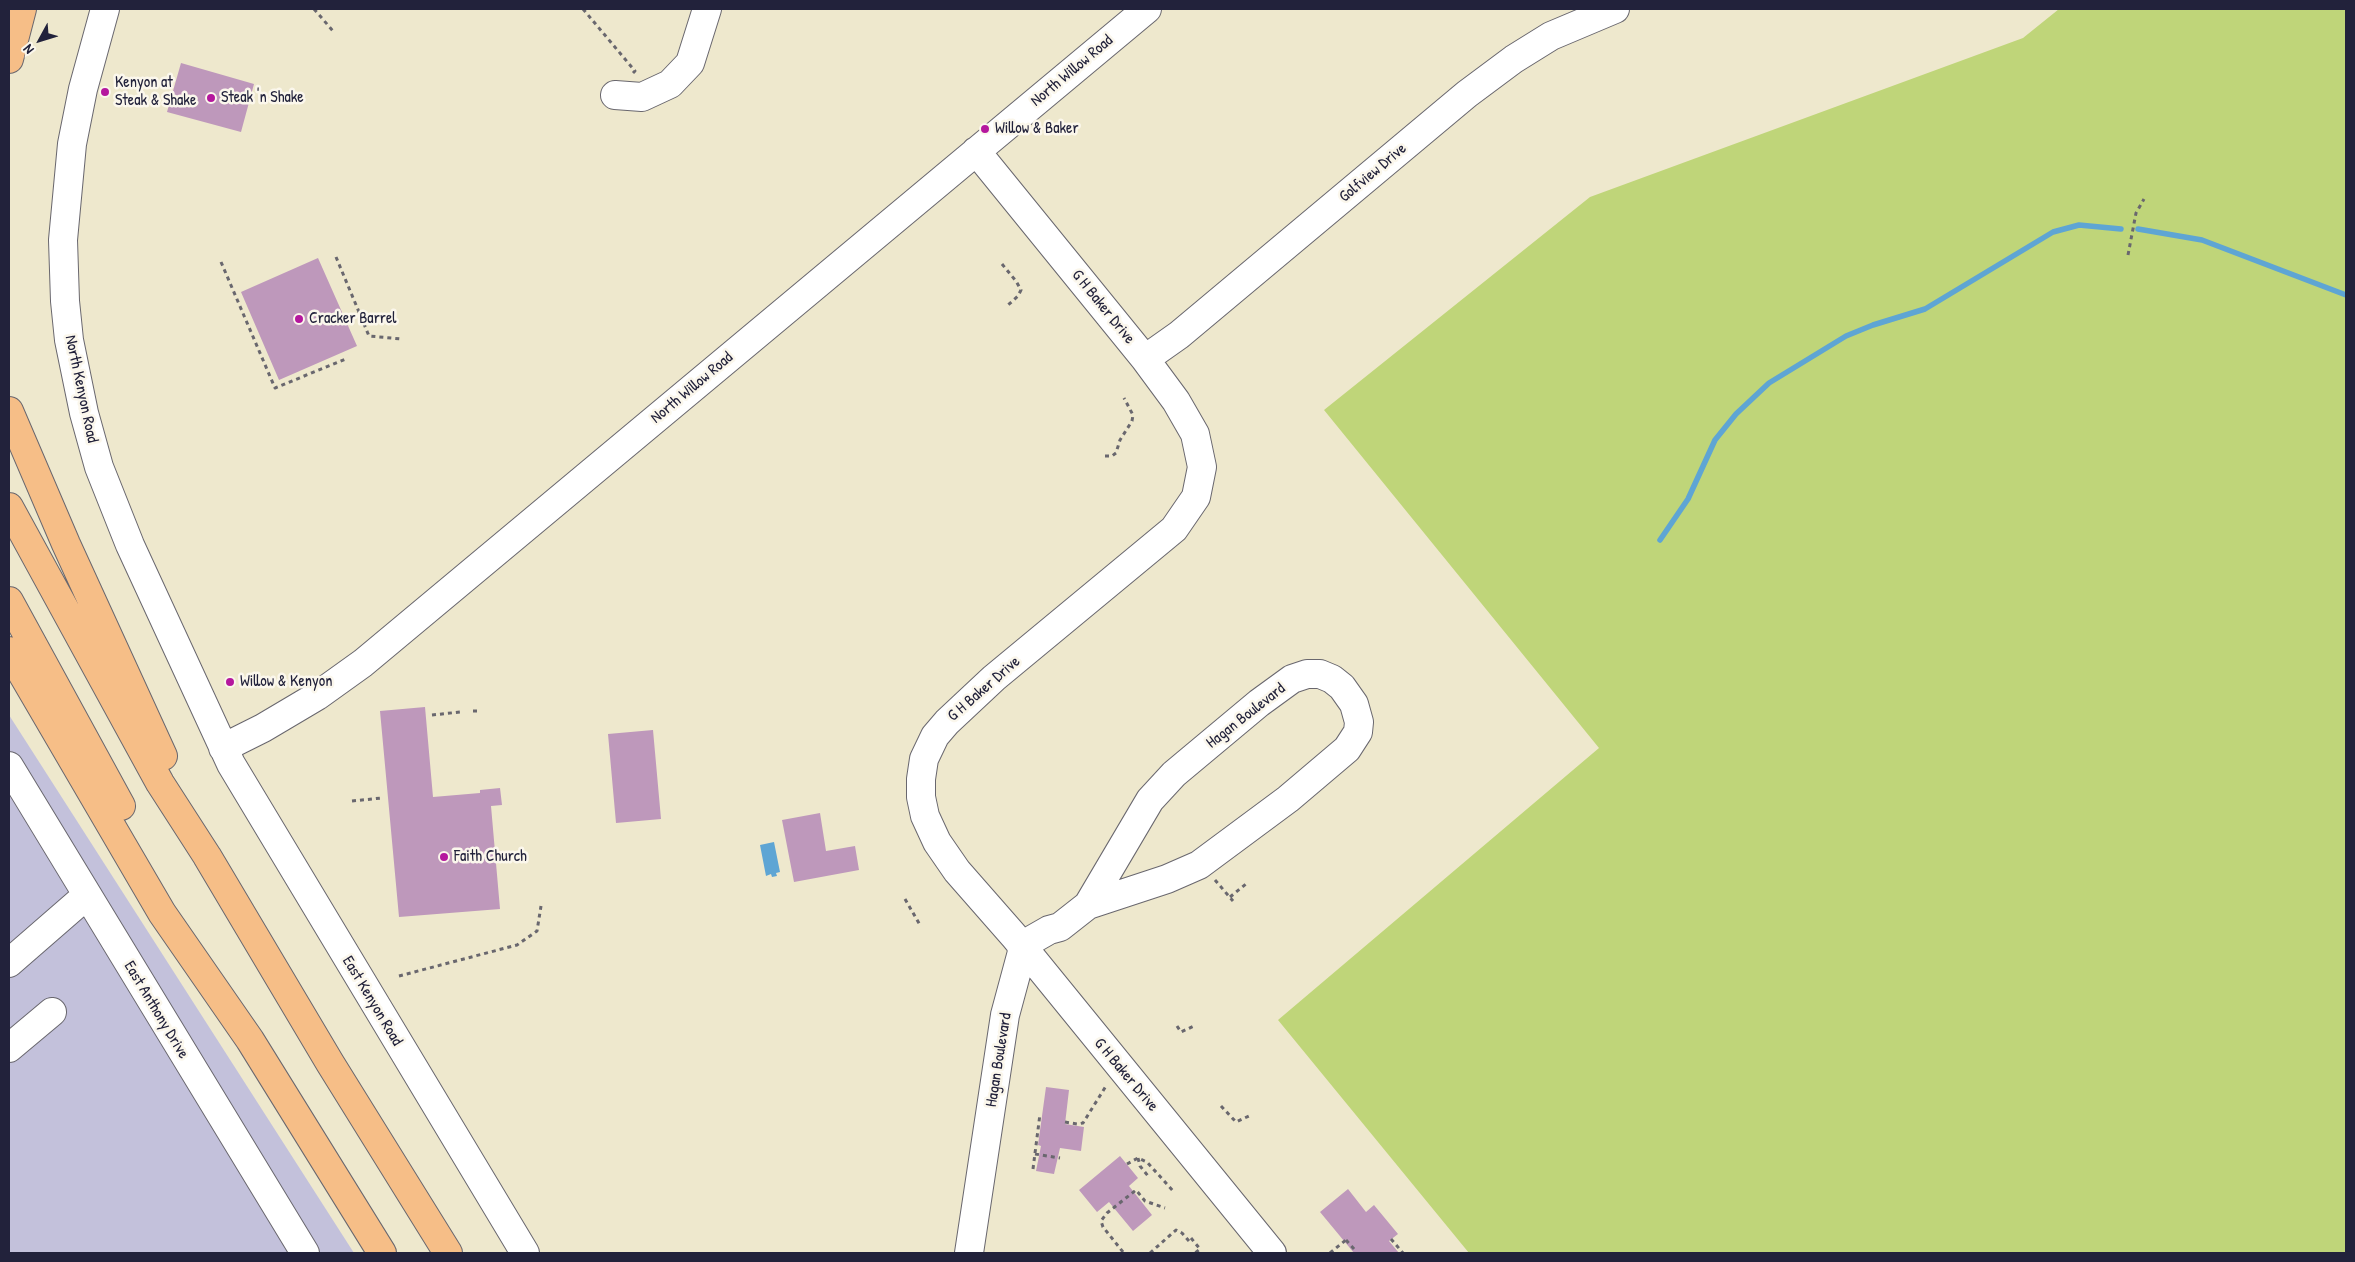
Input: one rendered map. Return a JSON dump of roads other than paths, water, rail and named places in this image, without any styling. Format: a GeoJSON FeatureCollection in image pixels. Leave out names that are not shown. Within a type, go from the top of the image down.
{"type":"FeatureCollection","features":[{"type":"Feature","properties":{"kind":"highway"},"geometry":{"type":"LineString","coordinates":[[9,58],[22,9]]}},
{"type":"Feature","properties":{"kind":"highway"},"geometry":{"type":"LineString","coordinates":[[9,412],[66,544],[207,856]]}},
{"type":"Feature","properties":{"kind":"highway"},"geometry":{"type":"LineString","coordinates":[[9,506],[160,783],[207,856],[330,1063],[448,1253]]}},
{"type":"Feature","properties":{"kind":"highway"},"geometry":{"type":"LineString","coordinates":[[9,601],[102,774],[210,961],[250,1040]]}},
{"type":"Feature","properties":{"kind":"highway"},"geometry":{"type":"LineString","coordinates":[[9,652],[162,912],[250,1040],[382,1253]]}},
{"type":"Feature","properties":{"kind":"street","name":"North Kenyon Road"},"geometry":{"type":"LineString","coordinates":[[105,9],[83,89],[67,182],[63,240],[65,301],[69,340],[84,413],[98,467],[130,545],[223,748]]}},
{"type":"Feature","properties":{"kind":"street"},"geometry":{"type":"LineString","coordinates":[[622,85],[642,96],[670,84],[690,63],[707,9]]}},
{"type":"Feature","properties":{"kind":"street","name":"North Willow Road"},"geometry":{"type":"LineString","coordinates":[[223,748],[263,728],[317,696],[363,663],[1147,9]]}},
{"type":"Feature","properties":{"kind":"street","name":"Golfview Drive"},"geometry":{"type":"LineString","coordinates":[[1145,359],[1179,335],[1474,88],[1514,59],[1551,36],[1615,9]]}},
{"type":"Feature","properties":{"kind":"street","name":"G H Baker Drive"},"geometry":{"type":"LineString","coordinates":[[976,151],[1145,359],[1176,401],[1195,434],[1202,467],[1196,497],[1174,529],[994,678],[946,722],[935,736],[924,759],[921,797],[925,816],[937,842],[957,871],[1021,946],[1272,1253]]}},
{"type":"Feature","properties":{"kind":"street","name":"Hagan Boulevard"},"geometry":{"type":"LineString","coordinates":[[969,1253],[1005,1015],[1022,952],[1021,946],[1049,930],[1060,927],[1088,905],[1167,879],[1199,865],[1288,799],[1347,749],[1358,732],[1359,722],[1354,704],[1342,687],[1332,679],[1320,674],[1307,674],[1292,679],[1259,703],[1174,774],[1148,803],[1088,905]]}},
{"type":"Feature","properties":{"kind":"street","name":"East Kenyon Road"},"geometry":{"type":"LineString","coordinates":[[223,748],[524,1253]]}},
{"type":"Feature","properties":{"kind":"street","name":"East Anthony Drive"},"geometry":{"type":"LineString","coordinates":[[9,766],[86,896],[305,1253]]}},
{"type":"Feature","properties":{"kind":"street"},"geometry":{"type":"LineString","coordinates":[[9,963],[86,896]]}},
{"type":"Feature","properties":{"kind":"street"},"geometry":{"type":"LineString","coordinates":[[9,1048],[52,1012]]}},
{"type":"Feature","properties":{"kind":"water"},"geometry":{"type":"Polygon","coordinates":[[[774,842],[780,872],[776,873],[777,876],[772,877],[771,874],[766,876],[760,845],[774,842]]]}},
{"type":"Feature","properties":{"kind":"waterway"},"geometry":{"type":"LineString","coordinates":[[1660,540],[1688,499],[1715,440],[1736,414],[1769,383],[1846,336],[1873,325],[1925,309],[2053,232],[2079,225],[2121,229]]}},
{"type":"Feature","properties":{"kind":"waterway"},"geometry":{"type":"LineString","coordinates":[[2138,229],[2202,240],[2346,295]]}},
{"type":"Feature","properties":{"kind":"place","name":"Kenyon at Steak & Shake"},"geometry":{"type":"Point","coordinates":[105,92]}},
{"type":"Feature","properties":{"kind":"place","name":"Steak 'n Shake"},"geometry":{"type":"Point","coordinates":[211,98]}},
{"type":"Feature","properties":{"kind":"place","name":"Willow & Baker"},"geometry":{"type":"Point","coordinates":[985,129]}},
{"type":"Feature","properties":{"kind":"place","name":"Cracker Barrel"},"geometry":{"type":"Point","coordinates":[299,319]}},
{"type":"Feature","properties":{"kind":"place","name":"Willow & Kenyon"},"geometry":{"type":"Point","coordinates":[230,682]}},
{"type":"Feature","properties":{"kind":"place","name":"Faith Church"},"geometry":{"type":"Point","coordinates":[444,857]}}]}
